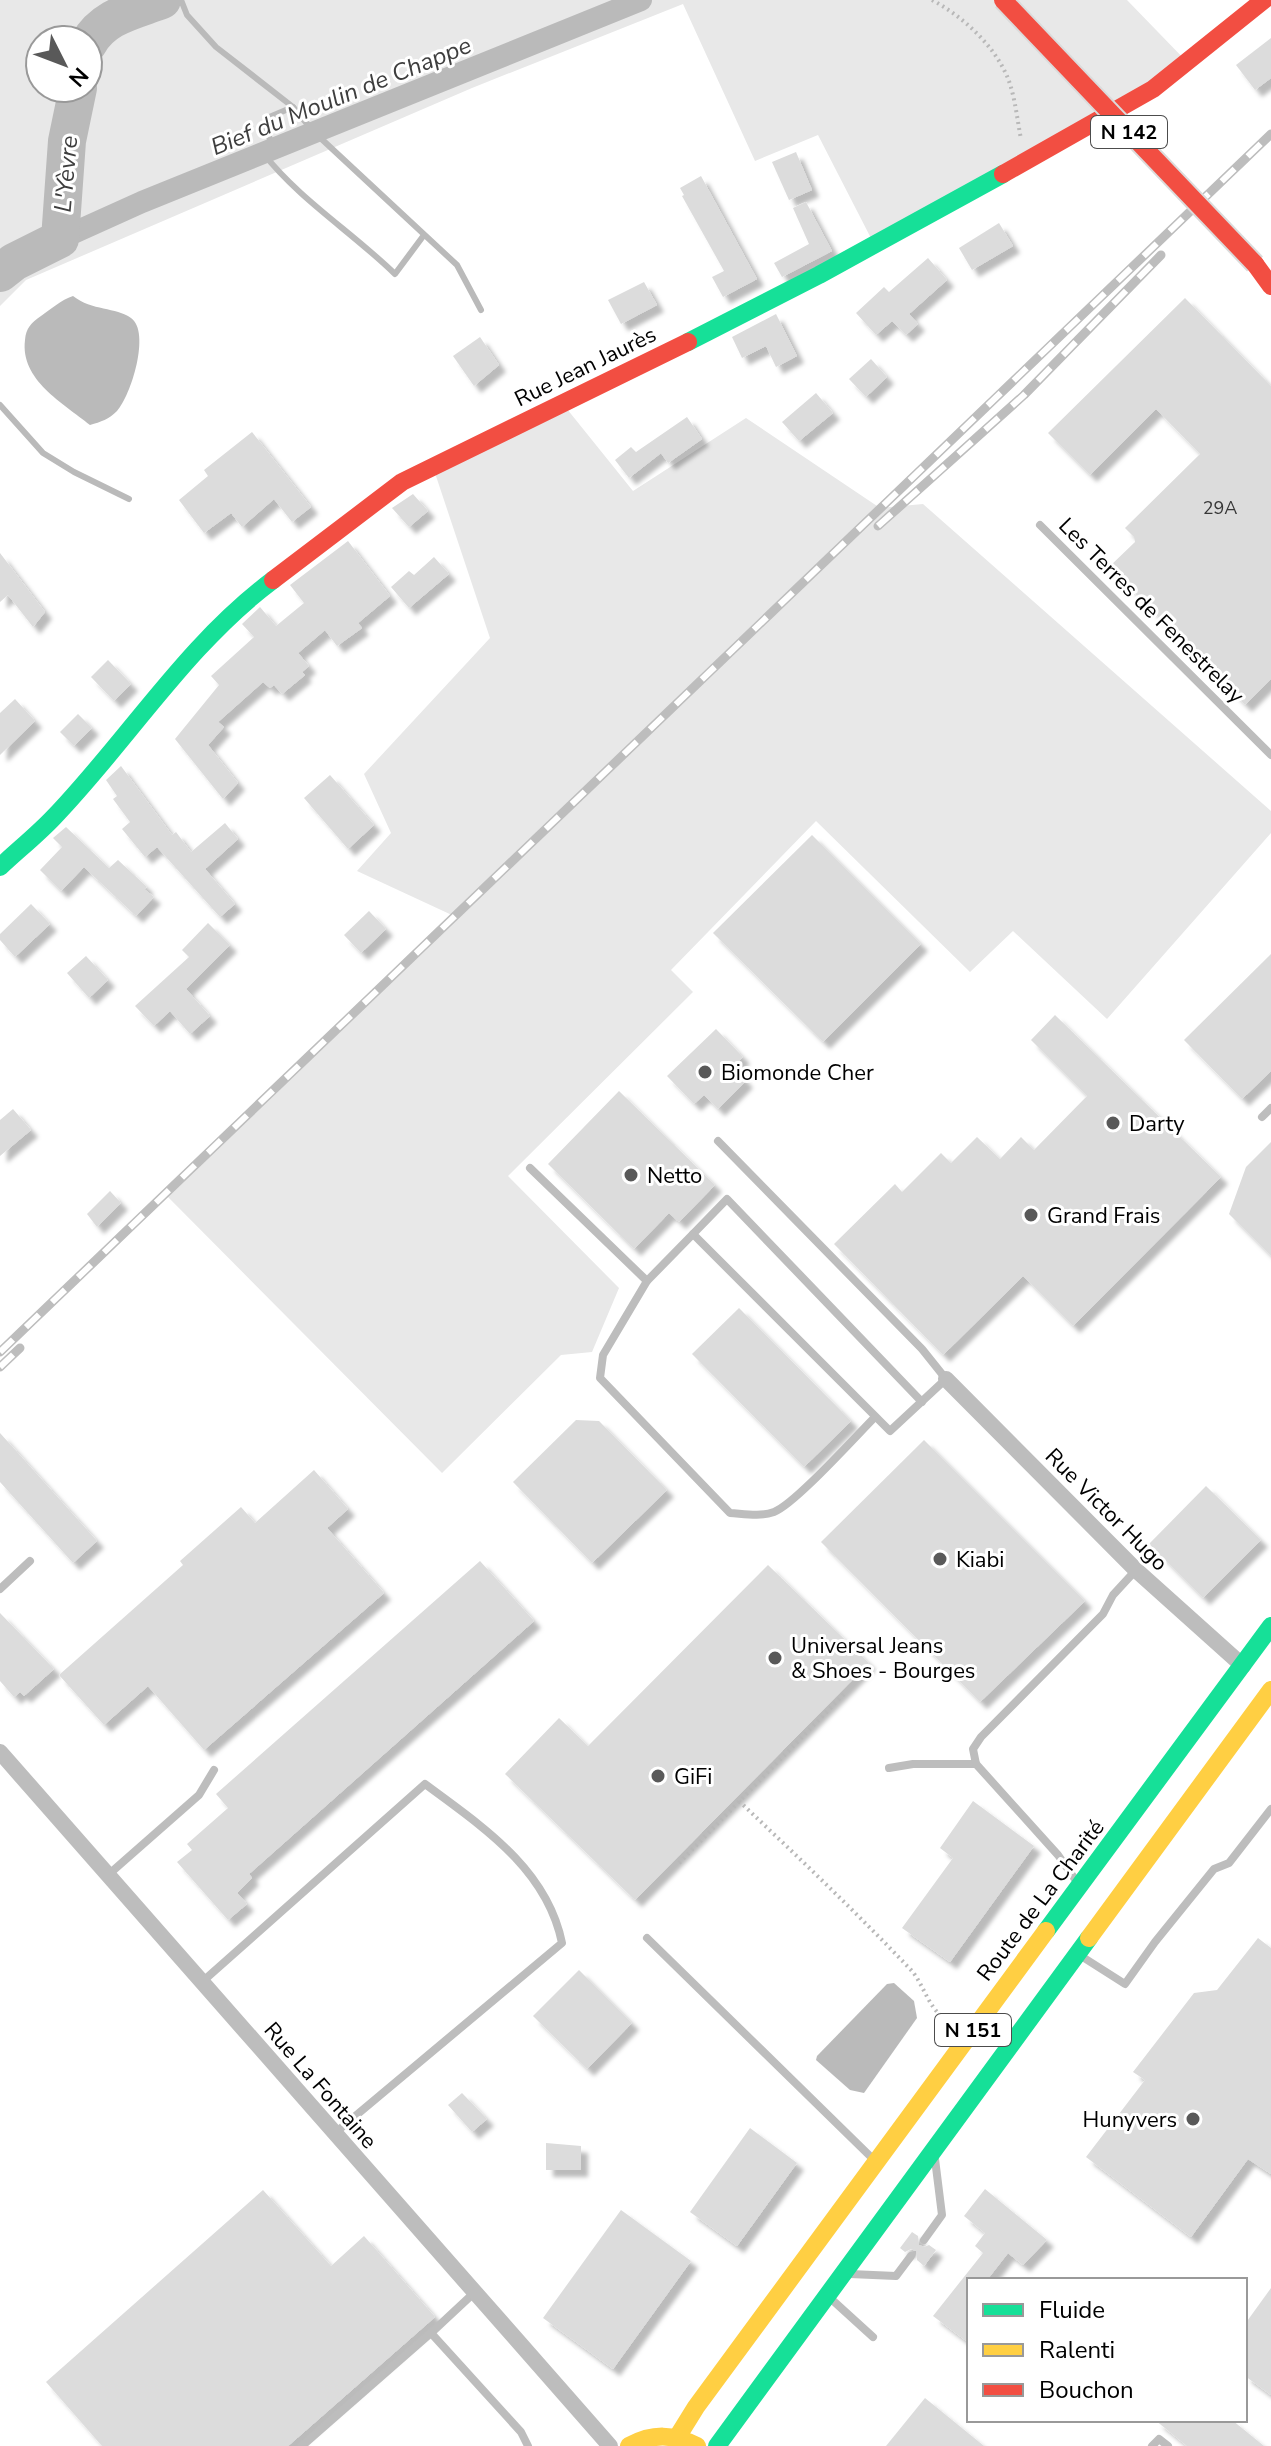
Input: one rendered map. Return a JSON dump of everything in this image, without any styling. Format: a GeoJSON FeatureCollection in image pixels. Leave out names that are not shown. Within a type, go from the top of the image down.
{"type":"FeatureCollection","features":[{"type":"Feature","properties":{"kind":"main road","name":"N 142"},"geometry":{"type":"LineString","coordinates":[[1003,0],[1255,264],[1271,286]]}},
{"type":"Feature","properties":{"kind":"main road","name":"Rue Jean Jaurès"},"geometry":{"type":"LineString","coordinates":[[0,867],[54,817],[194,653],[244,601],[402,482],[618,378],[806,282],[1026,161],[1153,89],[1264,0]]}},
{"type":"Feature","properties":{"kind":"main road","name":"N 142"},"geometry":{"type":"LineString","coordinates":[[1255,264],[1271,276]]}},
{"type":"Feature","properties":{"kind":"main road","name":"Route de La Charité"},"geometry":{"type":"LineString","coordinates":[[678,2436],[696,2407],[1271,1626]]}},
{"type":"Feature","properties":{"kind":"main road","name":"N 151"},"geometry":{"type":"LineString","coordinates":[[717,2446],[1271,1690]]}},
{"type":"Feature","properties":{"kind":"main road"},"geometry":{"type":"LineString","coordinates":[[629,2446],[643,2437],[662,2434],[678,2436],[697,2446]]}},
{"type":"Feature","properties":{"kind":"street","name":"Rue Victor Hugo"},"geometry":{"type":"LineString","coordinates":[[946,1379],[1136,1570],[1243,1666]]}},
{"type":"Feature","properties":{"kind":"street","name":"Rue La Fontaine"},"geometry":{"type":"LineString","coordinates":[[0,1752],[610,2446]]}},
{"type":"Feature","properties":{"kind":"lane","name":"Les Terres de Fenestrelay"},"geometry":{"type":"LineString","coordinates":[[1040,525],[1271,755]]}},
{"type":"Feature","properties":{"kind":"lane"},"geometry":{"type":"LineString","coordinates":[[1262,744],[1271,735]]}},
{"type":"Feature","properties":{"kind":"lane"},"geometry":{"type":"LineString","coordinates":[[1262,1117],[1271,1108]]}},
{"type":"Feature","properties":{"kind":"lane"},"geometry":{"type":"LineString","coordinates":[[693,1234],[890,1431],[946,1379],[922,1349],[718,1141]]}},
{"type":"Feature","properties":{"kind":"lane"},"geometry":{"type":"LineString","coordinates":[[530,1168],[647,1281]]}},
{"type":"Feature","properties":{"kind":"lane"},"geometry":{"type":"LineString","coordinates":[[875,1417],[777,1511],[757,1515],[730,1513],[600,1378],[603,1355],[647,1281],[727,1199],[922,1402]]}},
{"type":"Feature","properties":{"kind":"lane"},"geometry":{"type":"LineString","coordinates":[[0,1589],[30,1561]]}},
{"type":"Feature","properties":{"kind":"lane"},"geometry":{"type":"LineString","coordinates":[[1080,1886],[1058,1855],[976,1764],[973,1749],[981,1737],[1103,1614],[1113,1595],[1136,1570]]}},
{"type":"Feature","properties":{"kind":"lane"},"geometry":{"type":"LineString","coordinates":[[889,1768],[913,1764],[976,1764]]}},
{"type":"Feature","properties":{"kind":"lane"},"geometry":{"type":"LineString","coordinates":[[108,1875],[199,1795],[214,1770]]}},
{"type":"Feature","properties":{"kind":"lane"},"geometry":{"type":"LineString","coordinates":[[202,1982],[425,1784],[514,1855],[542,1889],[557,1920],[562,1943],[334,2133]]}},
{"type":"Feature","properties":{"kind":"lane"},"geometry":{"type":"LineString","coordinates":[[1077,1953],[1125,1984],[1214,1869],[1229,1863],[1271,1809]]}},
{"type":"Feature","properties":{"kind":"lane"},"geometry":{"type":"LineString","coordinates":[[647,1938],[876,2162]]}},
{"type":"Feature","properties":{"kind":"lane"},"geometry":{"type":"LineString","coordinates":[[924,2240],[942,2215],[934,2149]]}},
{"type":"Feature","properties":{"kind":"lane"},"geometry":{"type":"LineString","coordinates":[[842,2274],[896,2276],[911,2256]]}},
{"type":"Feature","properties":{"kind":"lane"},"geometry":{"type":"LineString","coordinates":[[302,2446],[475,2292]]}},
{"type":"Feature","properties":{"kind":"lane"},"geometry":{"type":"LineString","coordinates":[[827,2295],[873,2337]]}},
{"type":"Feature","properties":{"kind":"lane"},"geometry":{"type":"LineString","coordinates":[[431,2333],[521,2432],[528,2446]]}},
{"type":"Feature","properties":{"kind":"lane"},"geometry":{"type":"LineString","coordinates":[[1152,2446],[1159,2439],[1168,2446]]}},
{"type":"Feature","properties":{"kind":"path"},"geometry":{"type":"LineString","coordinates":[[932,0],[948,8],[982,39],[1007,77],[1026,161]]}},
{"type":"Feature","properties":{"kind":"path"},"geometry":{"type":"LineString","coordinates":[[679,1863],[844,1694]]}},
{"type":"Feature","properties":{"kind":"path"},"geometry":{"type":"LineString","coordinates":[[739,1801],[915,1974],[938,2014],[953,2020]]}},
{"type":"Feature","properties":{"kind":"shaded area"},"geometry":{"type":"Polygon","coordinates":[[[0,0],[1127,0],[1188,63],[875,246],[818,135],[755,161],[683,4],[472,88],[26,280],[0,306],[0,0]]]}},
{"type":"Feature","properties":{"kind":"shaded area"},"geometry":{"type":"Polygon","coordinates":[[[73,296],[131,318],[137,325],[139,336],[137,364],[122,403],[111,416],[90,425],[36,379],[25,354],[30,326],[73,296]]]}},
{"type":"Feature","properties":{"kind":"shaded area"},"geometry":{"type":"Polygon","coordinates":[[[563,404],[633,491],[746,418],[880,508],[923,504],[1271,811],[1271,833],[1107,1019],[1013,931],[970,972],[816,821],[671,970],[693,992],[508,1176],[619,1288],[592,1352],[561,1355],[442,1473],[165,1194],[454,916],[357,871],[391,833],[364,774],[490,638],[433,467],[563,404]]]}},
{"type":"Feature","properties":{"kind":"shaded area"},"geometry":{"type":"Polygon","coordinates":[[[894,1983],[914,2001],[917,2018],[864,2093],[850,2090],[816,2060],[817,2056],[887,1984],[894,1983]]]}},
{"type":"Feature","properties":{"kind":"building"},"geometry":{"type":"Polygon","coordinates":[[[1271,38],[1271,78],[1255,90],[1236,65],[1271,38]]]}},
{"type":"Feature","properties":{"kind":"building"},"geometry":{"type":"Polygon","coordinates":[[[796,152],[812,190],[789,200],[772,162],[796,152]]]}},
{"type":"Feature","properties":{"kind":"building"},"geometry":{"type":"Polygon","coordinates":[[[701,176],[757,279],[723,297],[712,277],[724,271],[680,188],[701,176]]]}},
{"type":"Feature","properties":{"kind":"building"},"geometry":{"type":"Polygon","coordinates":[[[806,202],[832,251],[782,277],[774,263],[809,244],[793,208],[806,202]]]}},
{"type":"Feature","properties":{"kind":"building"},"geometry":{"type":"Polygon","coordinates":[[[999,223],[1013,246],[972,270],[959,248],[999,223]]]}},
{"type":"Feature","properties":{"kind":"building"},"geometry":{"type":"Polygon","coordinates":[[[928,258],[947,280],[909,314],[918,324],[906,335],[892,321],[876,335],[856,313],[884,287],[889,292],[928,258]]]}},
{"type":"Feature","properties":{"kind":"building"},"geometry":{"type":"Polygon","coordinates":[[[644,282],[657,305],[621,324],[608,300],[644,282]]]}},
{"type":"Feature","properties":{"kind":"building"},"geometry":{"type":"Polygon","coordinates":[[[1185,298],[1271,386],[1271,679],[1245,705],[1109,567],[1135,542],[1125,528],[1200,454],[1156,409],[1090,475],[1048,433],[1185,298]]]}},
{"type":"Feature","properties":{"kind":"building"},"geometry":{"type":"Polygon","coordinates":[[[776,314],[797,356],[776,367],[766,346],[742,358],[732,337],[776,314]]]}},
{"type":"Feature","properties":{"kind":"building"},"geometry":{"type":"Polygon","coordinates":[[[480,337],[499,365],[474,386],[453,356],[480,337]]]}},
{"type":"Feature","properties":{"kind":"building"},"geometry":{"type":"Polygon","coordinates":[[[871,359],[887,377],[866,397],[849,379],[871,359]]]}},
{"type":"Feature","properties":{"kind":"building"},"geometry":{"type":"Polygon","coordinates":[[[816,393],[833,413],[799,441],[782,422],[816,393]]]}},
{"type":"Feature","properties":{"kind":"building"},"geometry":{"type":"Polygon","coordinates":[[[687,417],[702,439],[668,463],[661,453],[629,478],[615,460],[631,447],[636,452],[687,417]]]}},
{"type":"Feature","properties":{"kind":"building"},"geometry":{"type":"Polygon","coordinates":[[[252,432],[311,507],[292,522],[274,499],[242,527],[231,513],[204,533],[179,500],[208,476],[204,470],[252,432]]]}},
{"type":"Feature","properties":{"kind":"building"},"geometry":{"type":"Polygon","coordinates":[[[413,494],[428,511],[409,527],[392,508],[413,494]]]}},
{"type":"Feature","properties":{"kind":"building"},"geometry":{"type":"Polygon","coordinates":[[[348,541],[390,596],[358,623],[362,628],[337,646],[325,630],[298,653],[309,666],[302,672],[305,675],[282,694],[274,685],[270,688],[263,682],[218,722],[224,727],[208,745],[238,783],[223,799],[175,739],[219,685],[211,676],[254,637],[242,624],[260,607],[276,626],[304,603],[290,585],[348,541]]]}},
{"type":"Feature","properties":{"kind":"building"},"geometry":{"type":"Polygon","coordinates":[[[0,553],[45,612],[33,627],[8,595],[0,602],[0,553]]]}},
{"type":"Feature","properties":{"kind":"building"},"geometry":{"type":"Polygon","coordinates":[[[434,557],[449,574],[409,608],[391,587],[409,571],[414,575],[434,557]]]}},
{"type":"Feature","properties":{"kind":"building"},"geometry":{"type":"Polygon","coordinates":[[[108,660],[131,684],[114,701],[91,677],[108,660]]]}},
{"type":"Feature","properties":{"kind":"building"},"geometry":{"type":"Polygon","coordinates":[[[15,699],[35,721],[0,755],[0,713],[15,699]]]}},
{"type":"Feature","properties":{"kind":"building"},"geometry":{"type":"Polygon","coordinates":[[[78,714],[92,728],[74,746],[60,732],[78,714]]]}},
{"type":"Feature","properties":{"kind":"building"},"geometry":{"type":"Polygon","coordinates":[[[121,766],[172,835],[176,832],[191,852],[225,823],[238,839],[205,869],[235,904],[220,917],[157,847],[145,857],[122,829],[130,822],[113,799],[117,796],[106,780],[121,766]]]}},
{"type":"Feature","properties":{"kind":"building"},"geometry":{"type":"Polygon","coordinates":[[[330,775],[374,825],[348,849],[304,798],[330,775]]]}},
{"type":"Feature","properties":{"kind":"building"},"geometry":{"type":"Polygon","coordinates":[[[66,827],[109,868],[118,860],[147,887],[144,889],[154,897],[136,916],[84,867],[61,891],[40,870],[62,847],[53,838],[66,827]]]}},
{"type":"Feature","properties":{"kind":"building"},"geometry":{"type":"Polygon","coordinates":[[[812,835],[921,944],[823,1042],[713,933],[812,835]]]}},
{"type":"Feature","properties":{"kind":"building"},"geometry":{"type":"Polygon","coordinates":[[[31,904],[50,924],[15,957],[0,940],[0,934],[31,904]]]}},
{"type":"Feature","properties":{"kind":"building"},"geometry":{"type":"Polygon","coordinates":[[[369,911],[386,929],[361,953],[344,935],[369,911]]]}},
{"type":"Feature","properties":{"kind":"building"},"geometry":{"type":"Polygon","coordinates":[[[208,923],[230,945],[186,989],[210,1016],[190,1034],[170,1011],[154,1026],[135,1006],[189,957],[182,950],[208,923]]]}},
{"type":"Feature","properties":{"kind":"building"},"geometry":{"type":"Polygon","coordinates":[[[1271,954],[1271,1071],[1242,1099],[1184,1040],[1271,954]]]}},
{"type":"Feature","properties":{"kind":"building"},"geometry":{"type":"Polygon","coordinates":[[[86,956],[108,980],[89,998],[67,973],[86,956]]]}},
{"type":"Feature","properties":{"kind":"building"},"geometry":{"type":"Polygon","coordinates":[[[1055,1015],[1221,1177],[1073,1326],[1023,1276],[943,1355],[834,1244],[895,1184],[902,1192],[941,1153],[951,1163],[977,1137],[1000,1159],[1021,1137],[1034,1150],[1087,1096],[1031,1040],[1055,1015]]]}},
{"type":"Feature","properties":{"kind":"building","name":"Biomonde Cher"},"geometry":{"type":"Polygon","coordinates":[[[716,1029],[743,1057],[733,1067],[746,1081],[718,1109],[704,1095],[694,1104],[667,1076],[716,1029]]]}},
{"type":"Feature","properties":{"kind":"building","name":"Netto"},"geometry":{"type":"Polygon","coordinates":[[[619,1091],[715,1185],[679,1222],[669,1213],[634,1249],[548,1164],[619,1091]]]}},
{"type":"Feature","properties":{"kind":"building"},"geometry":{"type":"Polygon","coordinates":[[[13,1109],[31,1130],[0,1156],[0,1120],[13,1109]]]}},
{"type":"Feature","properties":{"kind":"building"},"geometry":{"type":"Polygon","coordinates":[[[1271,1142],[1271,1256],[1229,1214],[1246,1167],[1271,1142]]]}},
{"type":"Feature","properties":{"kind":"building"},"geometry":{"type":"Polygon","coordinates":[[[110,1191],[121,1203],[97,1227],[87,1214],[110,1191]]]}},
{"type":"Feature","properties":{"kind":"building"},"geometry":{"type":"Polygon","coordinates":[[[739,1308],[851,1421],[804,1467],[692,1354],[739,1308]]]}},
{"type":"Feature","properties":{"kind":"building"},"geometry":{"type":"Polygon","coordinates":[[[576,1420],[599,1421],[667,1490],[592,1563],[513,1482],[576,1420]]]}},
{"type":"Feature","properties":{"kind":"building"},"geometry":{"type":"Polygon","coordinates":[[[0,1433],[97,1541],[73,1563],[0,1482],[0,1433]]]}},
{"type":"Feature","properties":{"kind":"building","name":"Kiabi"},"geometry":{"type":"Polygon","coordinates":[[[924,1440],[1085,1601],[980,1702],[821,1542],[924,1440]]]}},
{"type":"Feature","properties":{"kind":"building"},"geometry":{"type":"Polygon","coordinates":[[[314,1470],[348,1509],[327,1528],[384,1593],[204,1750],[148,1686],[104,1725],[59,1675],[183,1565],[180,1561],[241,1507],[255,1523],[314,1470]]]}},
{"type":"Feature","properties":{"kind":"building"},"geometry":{"type":"Polygon","coordinates":[[[1206,1486],[1261,1540],[1203,1598],[1149,1544],[1206,1486]]]}},
{"type":"Feature","properties":{"kind":"building"},"geometry":{"type":"Polygon","coordinates":[[[480,1561],[534,1621],[249,1874],[252,1878],[237,1893],[247,1904],[228,1920],[177,1862],[192,1850],[187,1844],[228,1808],[216,1794],[480,1561]]]}},
{"type":"Feature","properties":{"kind":"building"},"geometry":{"type":"Polygon","coordinates":[[[768,1565],[869,1663],[635,1900],[505,1774],[559,1718],[588,1746],[768,1565]]]}},
{"type":"Feature","properties":{"kind":"building"},"geometry":{"type":"Polygon","coordinates":[[[0,1613],[54,1669],[24,1696],[20,1692],[14,1697],[0,1681],[0,1613]]]}},
{"type":"Feature","properties":{"kind":"building"},"geometry":{"type":"Polygon","coordinates":[[[973,1801],[1034,1846],[950,1962],[902,1928],[953,1858],[940,1848],[973,1801]]]}},
{"type":"Feature","properties":{"kind":"building","name":"Hunyvers"},"geometry":{"type":"Polygon","coordinates":[[[1258,1938],[1271,1948],[1271,2174],[1248,2159],[1191,2237],[1086,2157],[1145,2080],[1133,2072],[1194,1993],[1217,1990],[1258,1938]]]}},
{"type":"Feature","properties":{"kind":"building"},"geometry":{"type":"Polygon","coordinates":[[[579,1970],[632,2023],[587,2069],[533,2016],[579,1970]]]}},
{"type":"Feature","properties":{"kind":"building"},"geometry":{"type":"Polygon","coordinates":[[[462,2093],[487,2119],[472,2132],[448,2105],[462,2093]]]}},
{"type":"Feature","properties":{"kind":"building"},"geometry":{"type":"Polygon","coordinates":[[[750,2128],[797,2163],[737,2246],[690,2212],[750,2128]]]}},
{"type":"Feature","properties":{"kind":"building"},"geometry":{"type":"Polygon","coordinates":[[[546,2143],[581,2146],[581,2170],[546,2170],[546,2143]]]}},
{"type":"Feature","properties":{"kind":"building"},"geometry":{"type":"Polygon","coordinates":[[[985,2189],[1047,2240],[1023,2265],[1008,2253],[989,2278],[967,2278],[967,2342],[933,2316],[983,2253],[975,2246],[985,2233],[964,2216],[985,2189]]]}},
{"type":"Feature","properties":{"kind":"building"},"geometry":{"type":"Polygon","coordinates":[[[263,2190],[331,2266],[364,2236],[435,2317],[288,2446],[102,2446],[46,2382],[263,2190]]]}},
{"type":"Feature","properties":{"kind":"building"},"geometry":{"type":"Polygon","coordinates":[[[621,2210],[691,2261],[613,2369],[543,2318],[621,2210]]]}},
{"type":"Feature","properties":{"kind":"building"},"geometry":{"type":"Polygon","coordinates":[[[912,2232],[918,2236],[919,2245],[929,2245],[936,2250],[924,2266],[917,2260],[916,2251],[911,2249],[905,2252],[900,2248],[912,2232]]]}},
{"type":"Feature","properties":{"kind":"building"},"geometry":{"type":"Polygon","coordinates":[[[1271,2288],[1271,2395],[1247,2377],[1247,2321],[1271,2288]]]}},
{"type":"Feature","properties":{"kind":"building"},"geometry":{"type":"Polygon","coordinates":[[[925,2398],[984,2446],[886,2446],[925,2398]]]}},
{"type":"Feature","properties":{"kind":"building"},"geometry":{"type":"Polygon","coordinates":[[[1157,2422],[1234,2422],[1264,2446],[1187,2446],[1157,2422]]]}},
{"type":"Feature","properties":{"kind":"waterway","name":"L'Yèvre"},"geometry":{"type":"LineString","coordinates":[[104,26],[130,11],[162,0]]}},
{"type":"Feature","properties":{"kind":"waterway"},"geometry":{"type":"LineString","coordinates":[[181,0],[187,15],[216,47],[293,107],[314,132],[457,265],[481,310]]}},
{"type":"Feature","properties":{"kind":"waterway","name":"Bief du Moulin de Chappe"},"geometry":{"type":"LineString","coordinates":[[60,239],[142,202],[641,0]]}},
{"type":"Feature","properties":{"kind":"waterway","name":"L'Yèvre"},"geometry":{"type":"LineString","coordinates":[[0,273],[14,262],[60,239],[67,141],[75,104]]}},
{"type":"Feature","properties":{"kind":"waterway"},"geometry":{"type":"LineString","coordinates":[[274,149],[265,127],[267,118],[293,107]]}},
{"type":"Feature","properties":{"kind":"waterway"},"geometry":{"type":"LineString","coordinates":[[263,153],[293,186],[395,274],[424,235]]}},
{"type":"Feature","properties":{"kind":"waterway"},"geometry":{"type":"LineString","coordinates":[[0,405],[43,453],[129,499]]}},
{"type":"Feature","properties":{"kind":"railway"},"geometry":{"type":"LineString","coordinates":[[0,1352],[1271,134]]}},
{"type":"Feature","properties":{"kind":"railway"},"geometry":{"type":"LineString","coordinates":[[878,526],[1024,395],[1161,255]]}},
{"type":"Feature","properties":{"kind":"railway"},"geometry":{"type":"LineString","coordinates":[[0,1367],[20,1348]]}},
{"type":"Feature","properties":{"kind":"traffic: fast"},"geometry":{"type":"LineString","coordinates":[[688,342],[819,275],[1003,174]]}},
{"type":"Feature","properties":{"kind":"traffic: fast"},"geometry":{"type":"LineString","coordinates":[[0,867],[48,824],[212,634],[273,580]]}},
{"type":"Feature","properties":{"kind":"traffic: fast"},"geometry":{"type":"LineString","coordinates":[[1046,1931],[1271,1626]]}},
{"type":"Feature","properties":{"kind":"traffic: fast"},"geometry":{"type":"LineString","coordinates":[[717,2446],[1089,1938]]}},
{"type":"Feature","properties":{"kind":"traffic: slow"},"geometry":{"type":"LineString","coordinates":[[1089,1938],[1271,1690]]}},
{"type":"Feature","properties":{"kind":"traffic: slow"},"geometry":{"type":"LineString","coordinates":[[678,2436],[696,2407],[1046,1931]]}},
{"type":"Feature","properties":{"kind":"traffic: slow"},"geometry":{"type":"LineString","coordinates":[[629,2446],[646,2439],[663,2437],[680,2439],[697,2446]]}},
{"type":"Feature","properties":{"kind":"traffic: jam"},"geometry":{"type":"LineString","coordinates":[[1003,0],[1255,264]]}},
{"type":"Feature","properties":{"kind":"traffic: jam"},"geometry":{"type":"LineString","coordinates":[[1003,174],[1153,89],[1264,0]]}},
{"type":"Feature","properties":{"kind":"traffic: jam"},"geometry":{"type":"LineString","coordinates":[[1255,264],[1271,286]]}},
{"type":"Feature","properties":{"kind":"traffic: jam"},"geometry":{"type":"LineString","coordinates":[[273,580],[402,482],[688,342]]}},
{"type":"Feature","properties":{"kind":"place","name":"Biomonde Cher"},"geometry":{"type":"Point","coordinates":[705,1072]}},
{"type":"Feature","properties":{"kind":"place","name":"Darty"},"geometry":{"type":"Point","coordinates":[1113,1123]}},
{"type":"Feature","properties":{"kind":"place","name":"Netto"},"geometry":{"type":"Point","coordinates":[631,1175]}},
{"type":"Feature","properties":{"kind":"place","name":"Grand Frais"},"geometry":{"type":"Point","coordinates":[1031,1215]}},
{"type":"Feature","properties":{"kind":"place","name":"Kiabi"},"geometry":{"type":"Point","coordinates":[940,1559]}},
{"type":"Feature","properties":{"kind":"place","name":"Universal Jeans & Shoes - Bourges"},"geometry":{"type":"Point","coordinates":[775,1658]}},
{"type":"Feature","properties":{"kind":"place","name":"GiFi"},"geometry":{"type":"Point","coordinates":[658,1776]}},
{"type":"Feature","properties":{"kind":"place","name":"Hunyvers"},"geometry":{"type":"Point","coordinates":[1193,2119]}}]}
